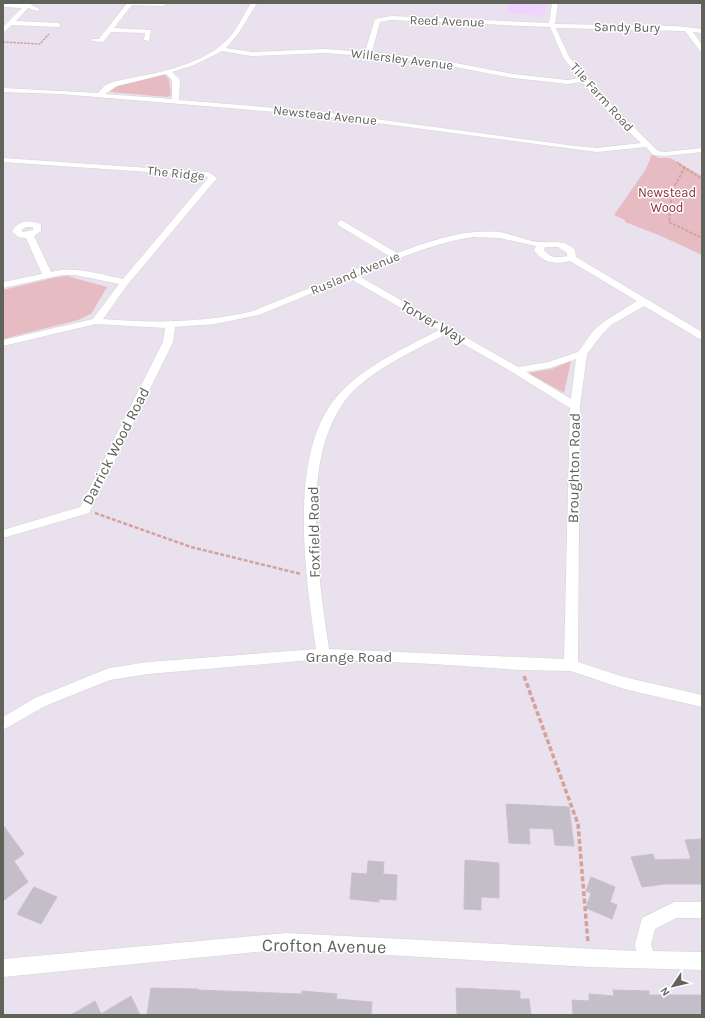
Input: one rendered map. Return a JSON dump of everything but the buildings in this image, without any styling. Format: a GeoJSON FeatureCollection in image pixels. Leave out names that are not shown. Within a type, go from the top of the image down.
{"type":"FeatureCollection","features":[{"type":"Feature","properties":{"kind":"street"},"geometry":{"type":"LineString","coordinates":[[32,14],[42,3]]}},
{"type":"Feature","properties":{"kind":"street"},"geometry":{"type":"LineString","coordinates":[[94,40],[101,41],[130,3]]}},
{"type":"Feature","properties":{"kind":"street"},"geometry":{"type":"LineString","coordinates":[[133,3],[163,4]]}},
{"type":"Feature","properties":{"kind":"street"},"geometry":{"type":"LineString","coordinates":[[99,96],[107,88],[115,84],[167,71],[202,59],[220,49],[229,41],[254,3]]}},
{"type":"Feature","properties":{"kind":"street"},"geometry":{"type":"LineString","coordinates":[[552,25],[555,3]]}},
{"type":"Feature","properties":{"kind":"street"},"geometry":{"type":"LineString","coordinates":[[3,5],[28,5],[37,9]]}},
{"type":"Feature","properties":{"kind":"street"},"geometry":{"type":"LineString","coordinates":[[3,31],[28,5]]}},
{"type":"Feature","properties":{"kind":"street","name":"Reed Avenue"},"geometry":{"type":"LineString","coordinates":[[368,54],[377,20],[391,18],[552,25]]}},
{"type":"Feature","properties":{"kind":"street"},"geometry":{"type":"LineString","coordinates":[[12,23],[58,25]]}},
{"type":"Feature","properties":{"kind":"street","name":"Sandy Bury"},"geometry":{"type":"LineString","coordinates":[[552,25],[676,28],[702,31]]}},
{"type":"Feature","properties":{"kind":"street","name":"Tile Farm Road"},"geometry":{"type":"LineString","coordinates":[[552,25],[566,57],[584,80],[646,145],[656,153],[665,154]]}},
{"type":"Feature","properties":{"kind":"street"},"geometry":{"type":"LineString","coordinates":[[110,30],[149,31],[148,40]]}},
{"type":"Feature","properties":{"kind":"street"},"geometry":{"type":"LineString","coordinates":[[688,30],[702,50]]}},
{"type":"Feature","properties":{"kind":"street"},"geometry":{"type":"LineString","coordinates":[[3,31],[13,32]]}},
{"type":"Feature","properties":{"kind":"street","name":"Willersley Avenue"},"geometry":{"type":"LineString","coordinates":[[220,49],[251,54],[324,51],[368,54],[440,62],[512,76],[568,82],[584,80]]}},
{"type":"Feature","properties":{"kind":"street"},"geometry":{"type":"LineString","coordinates":[[167,71],[176,80],[175,101]]}},
{"type":"Feature","properties":{"kind":"street","name":"Newstead Avenue"},"geometry":{"type":"LineString","coordinates":[[3,90],[175,101],[324,114],[597,150],[646,145]]}},
{"type":"Feature","properties":{"kind":"street"},"geometry":{"type":"LineString","coordinates":[[665,154],[702,150]]}},
{"type":"Feature","properties":{"kind":"street","name":"The Ridge"},"geometry":{"type":"LineString","coordinates":[[3,160],[208,174],[213,178],[125,282]]}},
{"type":"Feature","properties":{"kind":"street"},"geometry":{"type":"LineString","coordinates":[[341,223],[396,256]]}},
{"type":"Feature","properties":{"kind":"street","name":"Rusland Avenue"},"geometry":{"type":"LineString","coordinates":[[3,343],[96,321],[170,326],[231,320],[256,313],[396,256],[448,238],[474,234],[500,235],[541,245],[558,244],[567,247],[572,252],[571,258],[702,336]]}},
{"type":"Feature","properties":{"kind":"street"},"geometry":{"type":"LineString","coordinates":[[30,235],[47,274]]}},
{"type":"Feature","properties":{"kind":"street"},"geometry":{"type":"LineString","coordinates":[[541,245],[539,250],[542,256],[551,260],[571,258]]}},
{"type":"Feature","properties":{"kind":"street"},"geometry":{"type":"LineString","coordinates":[[3,285],[47,274],[62,272],[74,272],[125,282],[96,321]]}},
{"type":"Feature","properties":{"kind":"street","name":"Torver Way"},"geometry":{"type":"LineString","coordinates":[[350,275],[516,370],[575,407]]}},
{"type":"Feature","properties":{"kind":"street","name":"Broughton Road"},"geometry":{"type":"LineString","coordinates":[[570,665],[575,407],[582,354],[598,332],[608,323],[643,302]]}},
{"type":"Feature","properties":{"kind":"street","name":"Darrick Wood Road"},"geometry":{"type":"LineString","coordinates":[[3,534],[85,510],[168,342],[170,326]]}},
{"type":"Feature","properties":{"kind":"street","name":"Foxfield Road"},"geometry":{"type":"LineString","coordinates":[[323,654],[313,577],[310,503],[316,453],[330,412],[342,396],[356,383],[374,370],[446,330]]}},
{"type":"Feature","properties":{"kind":"street"},"geometry":{"type":"LineString","coordinates":[[516,370],[550,366],[582,354]]}},
{"type":"Feature","properties":{"kind":"street","name":"Grange Road"},"geometry":{"type":"LineString","coordinates":[[3,724],[40,702],[109,674],[148,668],[323,654],[433,658],[520,664],[570,665],[624,683],[702,701]]}},
{"type":"Feature","properties":{"kind":"street"},"geometry":{"type":"LineString","coordinates":[[646,960],[643,944],[648,924],[674,910],[702,910]]}},
{"type":"Feature","properties":{"kind":"street","name":"Crofton Avenue"},"geometry":{"type":"LineString","coordinates":[[3,968],[286,941],[590,958],[702,961]]}},
{"type":"Feature","properties":{"kind":"path"},"geometry":{"type":"LineString","coordinates":[[3,42],[40,44]]}},
{"type":"Feature","properties":{"kind":"path"},"geometry":{"type":"LineString","coordinates":[[665,154],[702,179]]}},
{"type":"Feature","properties":{"kind":"path"},"geometry":{"type":"LineString","coordinates":[[685,167],[672,191],[669,222],[702,238]]}},
{"type":"Feature","properties":{"kind":"path"},"geometry":{"type":"LineString","coordinates":[[85,510],[190,547],[313,577]]}},
{"type":"Feature","properties":{"kind":"path"},"geometry":{"type":"LineString","coordinates":[[520,664],[578,824],[590,958]]}},
{"type":"Feature","properties":{"kind":"shaded area"},"geometry":{"type":"Polygon","coordinates":[[[507,3],[547,3],[544,16],[507,13],[507,3]]]}},
{"type":"Feature","properties":{"kind":"green space"},"geometry":{"type":"Polygon","coordinates":[[[165,75],[169,79],[171,95],[168,97],[110,92],[115,86],[165,75]]]}},
{"type":"Feature","properties":{"kind":"green space","name":"Newstead Wood"},"geometry":{"type":"Polygon","coordinates":[[[652,154],[659,158],[670,158],[702,176],[702,255],[661,236],[625,222],[625,220],[614,215],[646,169],[652,154]]]}},
{"type":"Feature","properties":{"kind":"green space"},"geometry":{"type":"Polygon","coordinates":[[[67,276],[107,287],[91,314],[78,320],[3,339],[3,290],[67,276]]]}},
{"type":"Feature","properties":{"kind":"green space"},"geometry":{"type":"Polygon","coordinates":[[[571,361],[564,393],[528,373],[552,369],[571,361]]]}}]}
